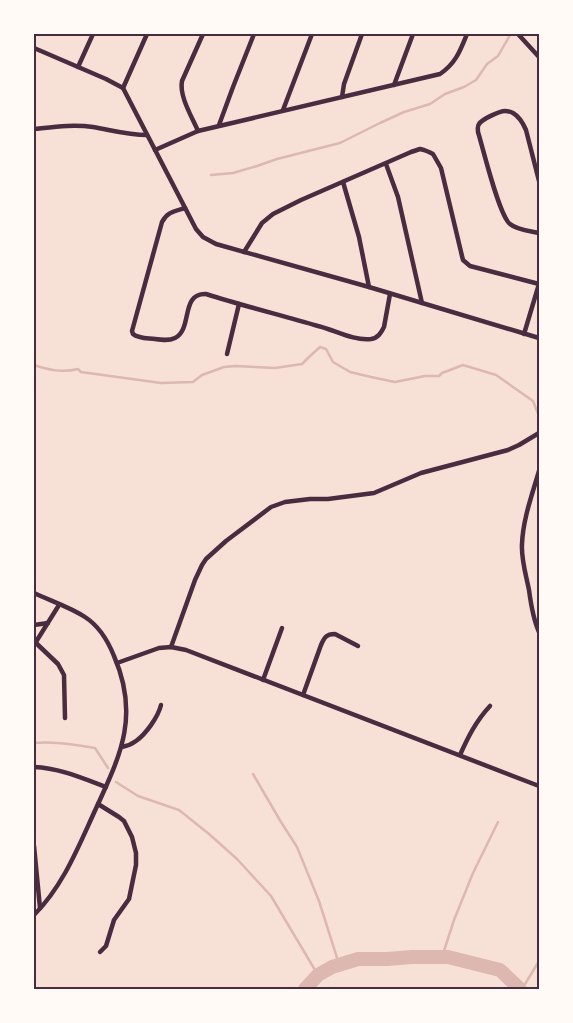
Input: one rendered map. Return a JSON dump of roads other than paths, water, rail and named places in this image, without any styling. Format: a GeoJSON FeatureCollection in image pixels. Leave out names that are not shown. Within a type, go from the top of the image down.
{"type":"FeatureCollection","features":[{"type":"Feature","properties":{"kind":"street"},"geometry":{"type":"LineString","coordinates":[[78,67],[93,34]]}},
{"type":"Feature","properties":{"kind":"street"},"geometry":{"type":"LineString","coordinates":[[123,88],[147,34]]}},
{"type":"Feature","properties":{"kind":"street"},"geometry":{"type":"LineString","coordinates":[[198,131],[183,96],[181,86],[203,34]]}},
{"type":"Feature","properties":{"kind":"street"},"geometry":{"type":"LineString","coordinates":[[219,125],[254,34]]}},
{"type":"Feature","properties":{"kind":"street"},"geometry":{"type":"LineString","coordinates":[[283,110],[312,34]]}},
{"type":"Feature","properties":{"kind":"street"},"geometry":{"type":"LineString","coordinates":[[342,97],[344,84],[362,34]]}},
{"type":"Feature","properties":{"kind":"street"},"geometry":{"type":"LineString","coordinates":[[394,85],[413,34]]}},
{"type":"Feature","properties":{"kind":"street"},"geometry":{"type":"LineString","coordinates":[[155,150],[198,131],[219,125],[440,74],[454,63],[467,34]]}},
{"type":"Feature","properties":{"kind":"street"},"geometry":{"type":"LineString","coordinates":[[518,34],[539,57]]}},
{"type":"Feature","properties":{"kind":"street"},"geometry":{"type":"LineString","coordinates":[[34,48],[123,88],[196,229],[203,237],[216,244],[539,338]]}},
{"type":"Feature","properties":{"kind":"street"},"geometry":{"type":"LineString","coordinates":[[539,181],[526,130],[519,118],[513,113],[505,111],[484,119],[478,128],[478,132],[494,188],[506,219],[512,225],[539,233]]}},
{"type":"Feature","properties":{"kind":"street"},"geometry":{"type":"LineString","coordinates":[[34,129],[74,126],[92,127],[128,135],[147,136]]}},
{"type":"Feature","properties":{"kind":"street"},"geometry":{"type":"LineString","coordinates":[[244,252],[267,218],[282,209],[420,149],[424,150],[433,154],[441,168],[462,256],[466,263],[470,266],[539,284],[524,334]]}},
{"type":"Feature","properties":{"kind":"street"},"geometry":{"type":"LineString","coordinates":[[386,164],[398,197],[422,303]]}},
{"type":"Feature","properties":{"kind":"street"},"geometry":{"type":"LineString","coordinates":[[343,182],[359,237],[369,287]]}},
{"type":"Feature","properties":{"kind":"street"},"geometry":{"type":"LineString","coordinates":[[185,208],[171,212],[162,222],[132,331],[137,337],[163,340],[175,338],[182,331],[191,302],[197,295],[206,294],[355,337],[370,339],[382,332],[390,294]]}},
{"type":"Feature","properties":{"kind":"street"},"geometry":{"type":"LineString","coordinates":[[227,354],[239,304]]}},
{"type":"Feature","properties":{"kind":"street"},"geometry":{"type":"LineString","coordinates":[[171,646],[195,580],[206,559],[271,506],[285,502],[374,493],[421,473],[508,450],[539,433]]}},
{"type":"Feature","properties":{"kind":"street"},"geometry":{"type":"LineString","coordinates":[[539,471],[528,510],[522,545],[532,612],[539,632]]}},
{"type":"Feature","properties":{"kind":"street"},"geometry":{"type":"LineString","coordinates":[[34,593],[86,617],[101,632],[110,646],[117,663],[126,692],[127,709],[122,747],[106,787],[71,863],[61,880],[34,915]]}},
{"type":"Feature","properties":{"kind":"street"},"geometry":{"type":"LineString","coordinates":[[60,605],[35,644],[58,664],[64,675],[65,718]]}},
{"type":"Feature","properties":{"kind":"street"},"geometry":{"type":"LineString","coordinates":[[34,625],[48,623]]}},
{"type":"Feature","properties":{"kind":"street"},"geometry":{"type":"LineString","coordinates":[[263,680],[282,628]]}},
{"type":"Feature","properties":{"kind":"street"},"geometry":{"type":"LineString","coordinates":[[303,695],[324,638],[334,634],[358,646]]}},
{"type":"Feature","properties":{"kind":"street"},"geometry":{"type":"LineString","coordinates":[[117,663],[159,648],[171,646],[186,650],[539,786]]}},
{"type":"Feature","properties":{"kind":"street"},"geometry":{"type":"LineString","coordinates":[[122,747],[135,743],[143,735],[155,719],[161,705]]}},
{"type":"Feature","properties":{"kind":"street"},"geometry":{"type":"LineString","coordinates":[[460,756],[474,726],[490,706]]}},
{"type":"Feature","properties":{"kind":"street"},"geometry":{"type":"LineString","coordinates":[[34,767],[64,772],[106,787]]}},
{"type":"Feature","properties":{"kind":"street"},"geometry":{"type":"LineString","coordinates":[[98,804],[124,821],[132,837],[136,853],[136,865],[129,899],[116,916],[109,940],[100,952]]}},
{"type":"Feature","properties":{"kind":"street"},"geometry":{"type":"LineString","coordinates":[[34,846],[40,908]]}},
{"type":"Feature","properties":{"kind":"waterway"},"geometry":{"type":"LineString","coordinates":[[211,175],[233,173],[277,159],[340,143],[404,112],[430,104],[445,94],[476,80],[487,64],[498,56],[510,35]]}},
{"type":"Feature","properties":{"kind":"waterway"},"geometry":{"type":"LineString","coordinates":[[34,365],[66,371],[78,369],[81,372],[161,383],[193,382],[202,375],[224,367],[275,368],[302,364],[320,347],[326,349],[333,362],[350,372],[395,382],[425,376],[439,376],[463,365],[496,375],[533,401],[539,416]]}},
{"type":"Feature","properties":{"kind":"waterway"},"geometry":{"type":"LineString","coordinates":[[34,743],[57,743],[95,748],[108,768]]}},
{"type":"Feature","properties":{"kind":"waterway"},"geometry":{"type":"LineString","coordinates":[[253,774],[297,847],[319,901],[339,964]]}},
{"type":"Feature","properties":{"kind":"waterway"},"geometry":{"type":"LineString","coordinates":[[116,782],[138,796],[179,810],[237,859],[271,896],[318,975]]}},
{"type":"Feature","properties":{"kind":"waterway"},"geometry":{"type":"LineString","coordinates":[[442,957],[454,920],[473,873],[498,822]]}},
{"type":"Feature","properties":{"kind":"waterway"},"geometry":{"type":"LineString","coordinates":[[305,989],[318,975],[332,967],[358,959],[412,957],[448,957],[500,970],[520,989]]}},
{"type":"Feature","properties":{"kind":"waterway"},"geometry":{"type":"LineString","coordinates":[[522,989],[539,961]]}}]}
